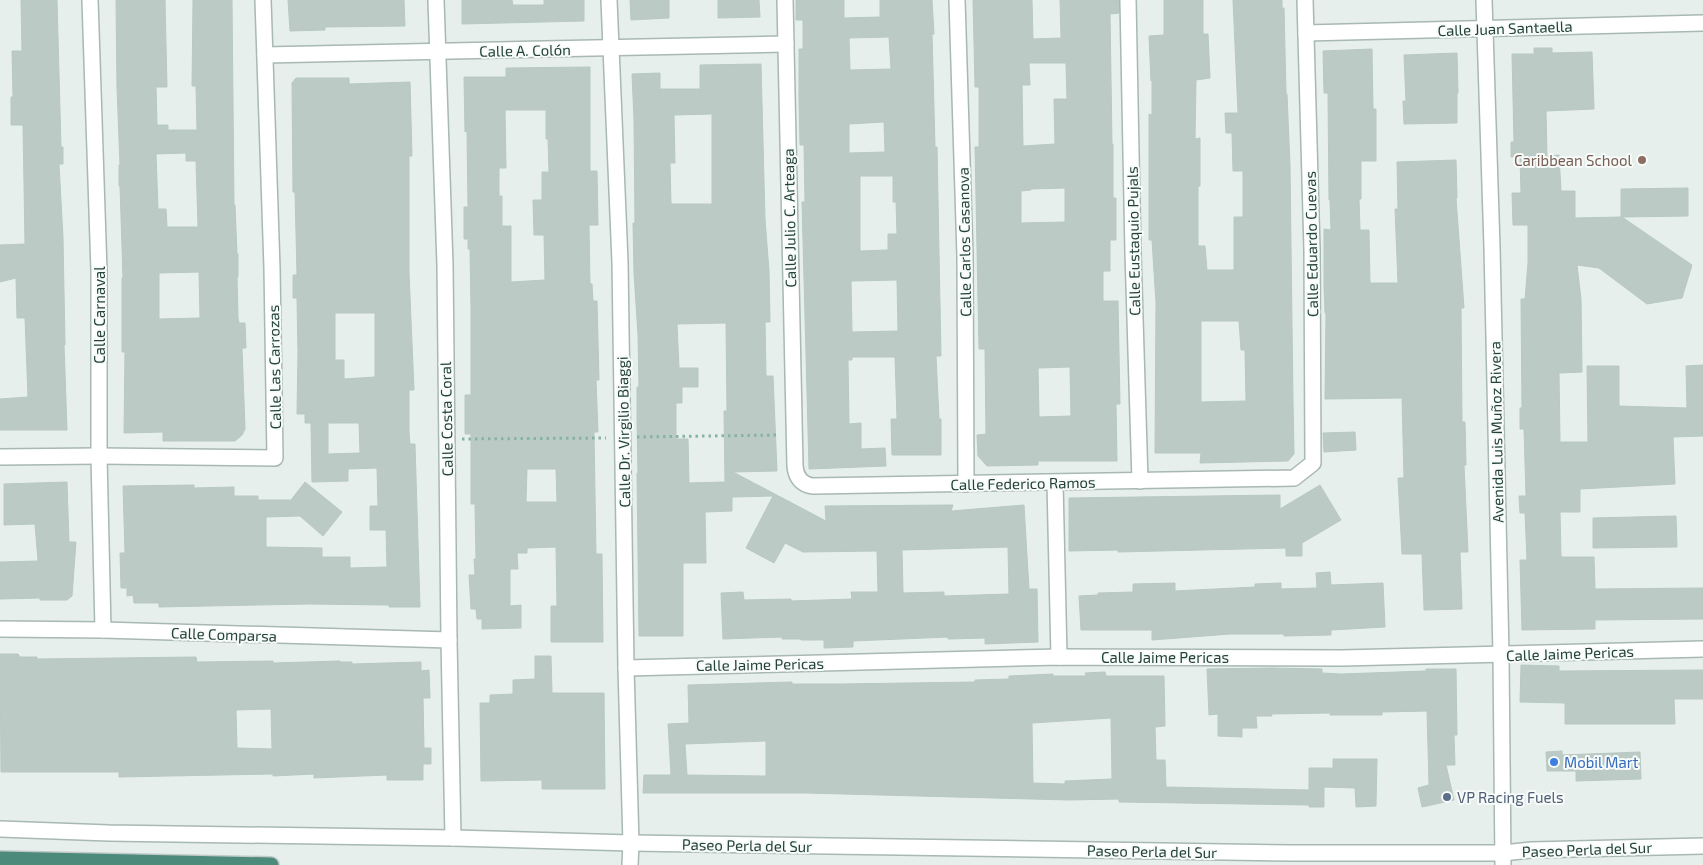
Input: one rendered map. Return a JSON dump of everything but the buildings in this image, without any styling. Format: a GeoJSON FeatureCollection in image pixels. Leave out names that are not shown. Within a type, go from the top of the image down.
{"type":"FeatureCollection","features":[{"type":"Feature","properties":{"kind":"highway"},"geometry":{"type":"LineString","coordinates":[[0,859],[271,865]]}},
{"type":"Feature","properties":{"kind":"street","name":"Calle Carnaval"},"geometry":{"type":"LineString","coordinates":[[90,0],[99,271],[99,456],[103,630]]}},
{"type":"Feature","properties":{"kind":"street","name":"Calle Las Carrozas"},"geometry":{"type":"LineString","coordinates":[[0,457],[275,458],[272,268],[263,0]]}},
{"type":"Feature","properties":{"kind":"street","name":"Calle Costa Coral"},"geometry":{"type":"LineString","coordinates":[[436,0],[436,51],[445,265],[453,838]]}},
{"type":"Feature","properties":{"kind":"street","name":"Calle Dr. Virgilio Biaggi"},"geometry":{"type":"LineString","coordinates":[[609,0],[620,262],[630,865]]}},
{"type":"Feature","properties":{"kind":"street","name":"Calle Julio C. Arteaga"},"geometry":{"type":"LineString","coordinates":[[785,0],[794,435]]}},
{"type":"Feature","properties":{"kind":"street","name":"Calle Carlos Casanova"},"geometry":{"type":"LineString","coordinates":[[957,0],[966,256],[966,484]]}},
{"type":"Feature","properties":{"kind":"street","name":"Calle Eustaquio Pujals"},"geometry":{"type":"LineString","coordinates":[[1128,0],[1140,481]]}},
{"type":"Feature","properties":{"kind":"street","name":"Calle Eduardo Cuevas"},"geometry":{"type":"LineString","coordinates":[[1294,478],[1313,464],[1312,250],[1305,0]]}},
{"type":"Feature","properties":{"kind":"street","name":"Avenida Luis Muñoz Rivera"},"geometry":{"type":"LineString","coordinates":[[1484,0],[1492,247],[1501,655],[1503,859]]}},
{"type":"Feature","properties":{"kind":"street","name":"Calle Juan Santaella"},"geometry":{"type":"LineString","coordinates":[[1306,33],[1703,23]]}},
{"type":"Feature","properties":{"kind":"street","name":"Calle A. Colón"},"geometry":{"type":"LineString","coordinates":[[265,55],[786,44]]}},
{"type":"Feature","properties":{"kind":"street","name":"Calle Federico Ramos"},"geometry":{"type":"LineString","coordinates":[[794,435],[795,471],[799,480],[808,485],[1055,483],[1294,478]]}},
{"type":"Feature","properties":{"kind":"street"},"geometry":{"type":"LineString","coordinates":[[1055,483],[1059,657]]}},
{"type":"Feature","properties":{"kind":"street","name":"Calle Comparsa"},"geometry":{"type":"LineString","coordinates":[[0,629],[103,630],[449,640]]}},
{"type":"Feature","properties":{"kind":"street","name":"Calle Jaime Pericas"},"geometry":{"type":"LineString","coordinates":[[626,668],[1059,657],[1342,658],[1703,649]]}},
{"type":"Feature","properties":{"kind":"street","name":"Paseo Perla del Sur"},"geometry":{"type":"LineString","coordinates":[[0,829],[109,833],[1291,853],[1503,859],[1531,850],[1703,846]]}},
{"type":"Feature","properties":{"kind":"place","name":"Caribbean School"},"geometry":{"type":"Point","coordinates":[1642,160]}},
{"type":"Feature","properties":{"kind":"place","name":"Mobil Mart"},"geometry":{"type":"Point","coordinates":[1554,762]}},
{"type":"Feature","properties":{"kind":"place","name":"VP Racing Fuels"},"geometry":{"type":"Point","coordinates":[1447,797]}}]}
